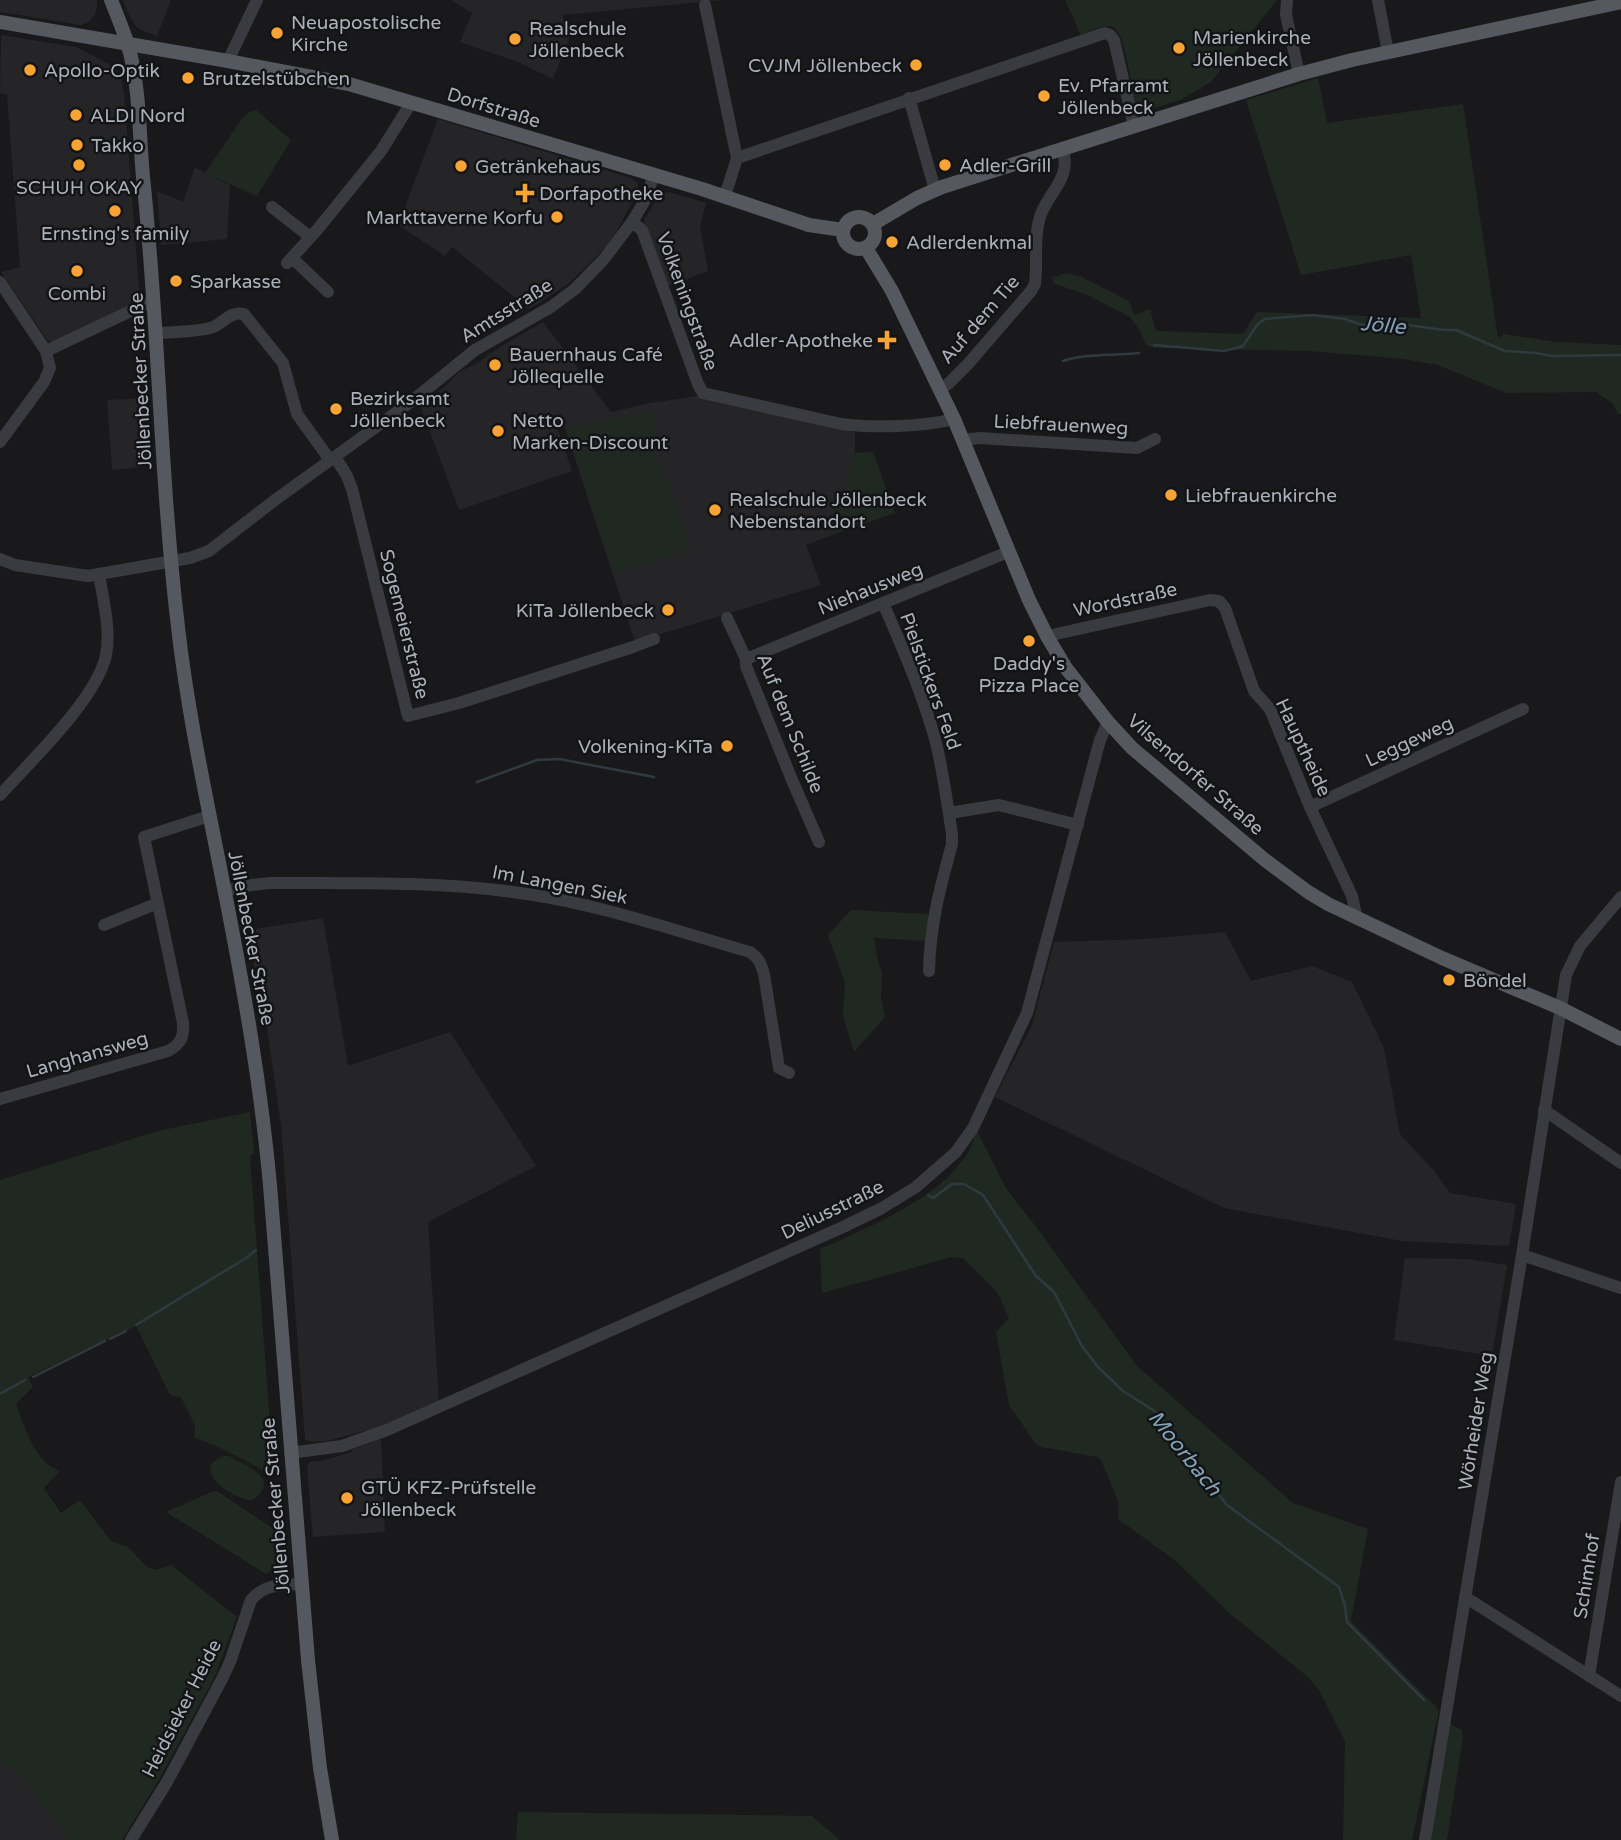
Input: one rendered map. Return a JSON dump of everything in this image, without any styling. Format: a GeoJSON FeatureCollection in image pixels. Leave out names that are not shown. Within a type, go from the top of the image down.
{"type":"FeatureCollection","features":[{"type":"Feature","properties":{"kind":"main road","name":"Jöllenbecker Straße"},"geometry":{"type":"LineString","coordinates":[[111,0],[127,44],[137,104],[148,212],[171,562],[185,681],[248,1014],[263,1115],[300,1584],[314,1725],[332,1840]]}},
{"type":"Feature","properties":{"kind":"main road"},"geometry":{"type":"LineString","coordinates":[[873,224],[935,190],[1299,74],[1571,6],[1621,2]]}},
{"type":"Feature","properties":{"kind":"main road","name":"Dorfstraße"},"geometry":{"type":"LineString","coordinates":[[0,22],[349,84],[725,196],[808,225],[843,230]]}},
{"type":"Feature","properties":{"kind":"main road"},"geometry":{"type":"LineString","coordinates":[[856,217],[867,219],[873,224],[875,237],[872,243],[866,248],[849,246],[843,230],[847,223],[856,217]]}},
{"type":"Feature","properties":{"kind":"main road","name":"Vilsendorfer Straße"},"geometry":{"type":"LineString","coordinates":[[866,248],[892,291],[954,419],[1029,600],[1048,638],[1066,668],[1132,748],[1265,860],[1308,892],[1357,919],[1560,1008],[1621,1039]]}},
{"type":"Feature","properties":{"kind":"street"},"geometry":{"type":"LineString","coordinates":[[228,61],[257,0]]}},
{"type":"Feature","properties":{"kind":"street"},"geometry":{"type":"LineString","coordinates":[[1287,0],[1286,15],[1299,74]]}},
{"type":"Feature","properties":{"kind":"street"},"geometry":{"type":"LineString","coordinates":[[1378,0],[1388,52]]}},
{"type":"Feature","properties":{"kind":"street"},"geometry":{"type":"LineString","coordinates":[[705,5],[737,158],[725,196]]}},
{"type":"Feature","properties":{"kind":"street"},"geometry":{"type":"LineString","coordinates":[[737,158],[1105,33],[1114,40],[1134,126]]}},
{"type":"Feature","properties":{"kind":"street"},"geometry":{"type":"LineString","coordinates":[[909,99],[935,190]]}},
{"type":"Feature","properties":{"kind":"street"},"geometry":{"type":"LineString","coordinates":[[328,292],[290,260],[381,150],[411,103]]}},
{"type":"Feature","properties":{"kind":"street","name":"Auf dem Tie"},"geometry":{"type":"LineString","coordinates":[[939,389],[968,364],[1035,284],[1038,229],[1042,212],[1063,176],[1063,149]]}},
{"type":"Feature","properties":{"kind":"street","name":"Amtsstraße"},"geometry":{"type":"LineString","coordinates":[[0,559],[15,565],[88,576],[171,562],[200,556],[209,551],[412,401],[475,350],[551,307],[575,289],[604,259],[632,222],[644,202],[654,175]]}},
{"type":"Feature","properties":{"kind":"street"},"geometry":{"type":"LineString","coordinates":[[272,207],[310,237]]}},
{"type":"Feature","properties":{"kind":"street","name":"Volkeningstraße"},"geometry":{"type":"LineString","coordinates":[[632,222],[642,230],[703,393],[854,425],[939,423],[954,419]]}},
{"type":"Feature","properties":{"kind":"street"},"geometry":{"type":"LineString","coordinates":[[0,282],[50,361],[48,375],[0,442]]}},
{"type":"Feature","properties":{"kind":"street"},"geometry":{"type":"LineString","coordinates":[[46,351],[154,300]]}},
{"type":"Feature","properties":{"kind":"street"},"geometry":{"type":"LineString","coordinates":[[156,333],[207,328],[216,326],[236,313],[244,314],[283,363],[297,414],[332,459]]}},
{"type":"Feature","properties":{"kind":"street","name":"Liebfrauenweg"},"geometry":{"type":"LineString","coordinates":[[962,440],[980,438],[1137,447],[1155,439]]}},
{"type":"Feature","properties":{"kind":"street","name":"Sogemeierstraße"},"geometry":{"type":"LineString","coordinates":[[332,459],[347,476],[352,489],[408,716],[458,703],[654,639]]}},
{"type":"Feature","properties":{"kind":"street","name":"Niehausweg"},"geometry":{"type":"LineString","coordinates":[[746,659],[1009,552]]}},
{"type":"Feature","properties":{"kind":"street"},"geometry":{"type":"LineString","coordinates":[[0,795],[58,731],[94,685],[102,670],[108,632],[99,575]]}},
{"type":"Feature","properties":{"kind":"street","name":"Wordstraße"},"geometry":{"type":"LineString","coordinates":[[1048,638],[1210,600]]}},
{"type":"Feature","properties":{"kind":"street","name":"Hauptheide"},"geometry":{"type":"LineString","coordinates":[[1210,600],[1219,601],[1225,608],[1254,691],[1270,709],[1310,807],[1352,896],[1357,919]]}},
{"type":"Feature","properties":{"kind":"street","name":"Pielstickers Feld"},"geometry":{"type":"LineString","coordinates":[[883,603],[909,663],[934,737],[949,813],[952,844],[934,914],[929,971]]}},
{"type":"Feature","properties":{"kind":"street","name":"Auf dem Schilde"},"geometry":{"type":"LineString","coordinates":[[727,618],[819,842]]}},
{"type":"Feature","properties":{"kind":"street","name":"Leggeweg"},"geometry":{"type":"LineString","coordinates":[[1310,807],[1523,709]]}},
{"type":"Feature","properties":{"kind":"street","name":"Deliusstraße"},"geometry":{"type":"LineString","coordinates":[[290,1453],[342,1446],[387,1430],[843,1227],[883,1208],[916,1187],[956,1152],[973,1128],[1027,1013],[1100,740],[1108,722]]}},
{"type":"Feature","properties":{"kind":"street"},"geometry":{"type":"LineString","coordinates":[[949,813],[999,805],[1077,825]]}},
{"type":"Feature","properties":{"kind":"street"},"geometry":{"type":"LineString","coordinates":[[104,925],[158,903],[144,837],[209,816]]}},
{"type":"Feature","properties":{"kind":"street","name":"Im Langen Siek"},"geometry":{"type":"LineString","coordinates":[[225,891],[260,884],[308,883],[410,883],[497,890],[597,908],[750,952],[761,962],[764,974],[779,1068],[789,1073]]}},
{"type":"Feature","properties":{"kind":"street","name":"Wörheider Weg"},"geometry":{"type":"LineString","coordinates":[[1425,1840],[1566,975],[1580,946],[1621,897]]}},
{"type":"Feature","properties":{"kind":"street","name":"Langhansweg"},"geometry":{"type":"LineString","coordinates":[[0,1099],[168,1051],[182,1041],[183,1023],[158,903]]}},
{"type":"Feature","properties":{"kind":"street"},"geometry":{"type":"LineString","coordinates":[[1544,1110],[1621,1163]]}},
{"type":"Feature","properties":{"kind":"street"},"geometry":{"type":"LineString","coordinates":[[1522,1255],[1621,1288]]}},
{"type":"Feature","properties":{"kind":"street","name":"Schimhof"},"geometry":{"type":"LineString","coordinates":[[1590,1676],[1621,1482]]}},
{"type":"Feature","properties":{"kind":"street","name":"Heidsieker Heide"},"geometry":{"type":"LineString","coordinates":[[131,1840],[167,1782],[222,1679],[251,1600],[266,1588],[300,1584]]}},
{"type":"Feature","properties":{"kind":"street"},"geometry":{"type":"LineString","coordinates":[[1465,1597],[1621,1696]]}},
{"type":"Feature","properties":{"kind":"shaded area"},"geometry":{"type":"Polygon","coordinates":[[[0,0],[97,0],[97,7],[90,21],[81,25],[0,12],[0,0]]]}},
{"type":"Feature","properties":{"kind":"shaded area"},"geometry":{"type":"Polygon","coordinates":[[[123,0],[171,0],[157,36],[135,25],[123,0]]]}},
{"type":"Feature","properties":{"kind":"shaded area","name":"Realschule Jöllenbeck"},"geometry":{"type":"Polygon","coordinates":[[[451,0],[724,0],[562,15],[570,36],[553,79],[518,62],[460,42],[472,13],[451,0]]]}},
{"type":"Feature","properties":{"kind":"shaded area"},"geometry":{"type":"Polygon","coordinates":[[[1065,0],[1277,0],[1211,82],[1180,100],[1139,113],[1136,112],[1125,52],[1118,32],[1113,27],[1106,26],[1081,35],[1065,0]]]}},
{"type":"Feature","properties":{"kind":"shaded area"},"geometry":{"type":"Polygon","coordinates":[[[1,35],[76,47],[109,64],[121,78],[124,94],[140,301],[52,342],[48,341],[1,272],[20,267],[7,95],[0,93],[1,35]]]}},
{"type":"Feature","properties":{"kind":"shaded area"},"geometry":{"type":"Polygon","coordinates":[[[1318,78],[1327,123],[1463,104],[1498,338],[1504,334],[1556,342],[1621,345],[1621,414],[1618,414],[1612,403],[1596,392],[1506,393],[1438,365],[1403,359],[1310,351],[1154,348],[1146,345],[1130,317],[1087,295],[1053,283],[1052,277],[1067,273],[1080,276],[1129,301],[1134,315],[1150,309],[1156,331],[1243,334],[1257,312],[1421,318],[1411,255],[1301,275],[1246,100],[1318,78]]]}},
{"type":"Feature","properties":{"kind":"shaded area"},"geometry":{"type":"Polygon","coordinates":[[[256,110],[291,140],[257,196],[205,173],[241,120],[256,110]]]}},
{"type":"Feature","properties":{"kind":"shaded area"},"geometry":{"type":"Polygon","coordinates":[[[438,119],[631,178],[638,183],[638,191],[611,242],[567,285],[529,309],[452,247],[445,256],[398,225],[438,119]]]}},
{"type":"Feature","properties":{"kind":"shaded area"},"geometry":{"type":"Polygon","coordinates":[[[195,167],[230,185],[227,239],[161,245],[157,191],[183,202],[195,167]]]}},
{"type":"Feature","properties":{"kind":"shaded area"},"geometry":{"type":"Polygon","coordinates":[[[669,192],[706,203],[700,226],[708,271],[668,286],[644,220],[660,194],[669,192]]]}},
{"type":"Feature","properties":{"kind":"shaded area","name":"Realschule Jöllenbeck Nebenstandort"},"geometry":{"type":"Polygon","coordinates":[[[543,322],[611,412],[698,396],[855,432],[855,453],[829,536],[806,545],[821,585],[635,642],[564,425],[557,427],[572,471],[459,510],[420,405],[447,385],[459,372],[543,322]]]}},
{"type":"Feature","properties":{"kind":"shaded area"},"geometry":{"type":"Polygon","coordinates":[[[148,398],[151,466],[112,470],[107,400],[148,398]]]}},
{"type":"Feature","properties":{"kind":"shaded area"},"geometry":{"type":"Polygon","coordinates":[[[656,410],[657,464],[669,483],[690,549],[614,573],[566,428],[656,410]]]}},
{"type":"Feature","properties":{"kind":"shaded area"},"geometry":{"type":"Polygon","coordinates":[[[873,452],[895,513],[829,536],[855,453],[873,452]]]}},
{"type":"Feature","properties":{"kind":"shaded area"},"geometry":{"type":"Polygon","coordinates":[[[851,910],[929,914],[927,941],[874,938],[882,973],[881,998],[885,1017],[854,1052],[843,1016],[845,983],[828,935],[851,910]]]}},
{"type":"Feature","properties":{"kind":"shaded area"},"geometry":{"type":"Polygon","coordinates":[[[323,918],[348,1066],[450,1032],[536,1166],[428,1222],[439,1401],[380,1427],[313,1442],[305,1440],[281,1125],[261,987],[256,979],[249,930],[323,918]]]}},
{"type":"Feature","properties":{"kind":"shaded area"},"geometry":{"type":"Polygon","coordinates":[[[1225,932],[1251,981],[1312,966],[1352,982],[1384,1048],[1400,1134],[1435,1172],[1450,1193],[1516,1204],[1509,1246],[1402,1241],[1224,1208],[995,1097],[1032,1025],[1054,942],[1145,939],[1225,932]]]}},
{"type":"Feature","properties":{"kind":"shaded area"},"geometry":{"type":"Polygon","coordinates":[[[250,1112],[254,1152],[250,1157],[274,1476],[194,1437],[195,1425],[181,1397],[169,1393],[136,1326],[28,1377],[33,1387],[16,1404],[37,1452],[51,1467],[60,1471],[44,1488],[61,1513],[80,1500],[111,1541],[128,1547],[147,1567],[156,1570],[171,1565],[237,1617],[215,1676],[161,1776],[122,1840],[70,1840],[17,1772],[0,1761],[0,1180],[158,1131],[250,1112]]]}},
{"type":"Feature","properties":{"kind":"shaded area"},"geometry":{"type":"Polygon","coordinates":[[[977,1131],[1007,1190],[1137,1366],[1293,1503],[1368,1529],[1351,1621],[1439,1710],[1412,1840],[1343,1840],[1345,1741],[1319,1690],[1308,1677],[1228,1612],[1176,1561],[1118,1519],[1119,1503],[1101,1460],[1036,1444],[1009,1405],[996,1332],[1009,1318],[997,1292],[963,1258],[952,1257],[822,1293],[820,1249],[902,1210],[941,1183],[957,1168],[969,1151],[977,1131]]]}},
{"type":"Feature","properties":{"kind":"shaded area"},"geometry":{"type":"Polygon","coordinates":[[[1405,1258],[1468,1259],[1507,1265],[1492,1356],[1394,1340],[1405,1258]]]}},
{"type":"Feature","properties":{"kind":"shaded area"},"geometry":{"type":"Polygon","coordinates":[[[381,1439],[385,1532],[313,1537],[307,1467],[310,1462],[351,1452],[381,1439]]]}},
{"type":"Feature","properties":{"kind":"shaded area"},"geometry":{"type":"Polygon","coordinates":[[[224,1456],[229,1456],[252,1469],[263,1479],[261,1492],[253,1500],[226,1490],[212,1476],[210,1468],[224,1456]]]}},
{"type":"Feature","properties":{"kind":"shaded area"},"geometry":{"type":"Polygon","coordinates":[[[214,1491],[278,1532],[277,1561],[266,1574],[166,1512],[214,1491]]]}},
{"type":"Feature","properties":{"kind":"shaded area"},"geometry":{"type":"Polygon","coordinates":[[[1449,1721],[1462,1730],[1463,1737],[1447,1840],[1431,1840],[1449,1721]]]}},
{"type":"Feature","properties":{"kind":"shaded area"},"geometry":{"type":"Polygon","coordinates":[[[0,1761],[17,1772],[70,1840],[0,1840],[0,1761]]]}},
{"type":"Feature","properties":{"kind":"shaded area"},"geometry":{"type":"Polygon","coordinates":[[[518,1812],[812,1816],[840,1840],[516,1840],[518,1812]]]}},
{"type":"Feature","properties":{"kind":"waterway","name":"Jölle"},"geometry":{"type":"LineString","coordinates":[[1154,345],[1224,351],[1243,346],[1257,325],[1265,319],[1312,315],[1345,319],[1362,325],[1407,325],[1456,330],[1505,351],[1552,356],[1621,355]]}},
{"type":"Feature","properties":{"kind":"waterway","name":"Jölle"},"geometry":{"type":"LineString","coordinates":[[1063,361],[1139,353]]}},
{"type":"Feature","properties":{"kind":"waterway","name":"Moorbach"},"geometry":{"type":"LineString","coordinates":[[477,782],[537,760],[559,759],[654,777]]}},
{"type":"Feature","properties":{"kind":"waterway","name":"Moorbach"},"geometry":{"type":"LineString","coordinates":[[928,1195],[933,1198],[952,1184],[964,1184],[983,1195],[1036,1276],[1054,1292],[1082,1346],[1098,1367],[1123,1391],[1156,1412],[1227,1505],[1339,1587],[1347,1622],[1424,1700]]}},
{"type":"Feature","properties":{"kind":"waterway"},"geometry":{"type":"LineString","coordinates":[[136,1325],[256,1250]]}},
{"type":"Feature","properties":{"kind":"waterway"},"geometry":{"type":"LineString","coordinates":[[110,1339],[126,1331]]}},
{"type":"Feature","properties":{"kind":"waterway"},"geometry":{"type":"LineString","coordinates":[[33,1377],[105,1341]]}},
{"type":"Feature","properties":{"kind":"waterway"},"geometry":{"type":"LineString","coordinates":[[0,1394],[25,1380]]}},
{"type":"Feature","properties":{"kind":"place","name":"Neuapostolische Kirche"},"geometry":{"type":"Point","coordinates":[277,33]}},
{"type":"Feature","properties":{"kind":"place","name":"Realschule Jöllenbeck"},"geometry":{"type":"Point","coordinates":[515,39]}},
{"type":"Feature","properties":{"kind":"place","name":"Marienkirche Jöllenbeck"},"geometry":{"type":"Point","coordinates":[1179,48]}},
{"type":"Feature","properties":{"kind":"place","name":"CVJM Jöllenbeck"},"geometry":{"type":"Point","coordinates":[916,65]}},
{"type":"Feature","properties":{"kind":"place","name":"Apollo-Optik"},"geometry":{"type":"Point","coordinates":[30,70]}},
{"type":"Feature","properties":{"kind":"place","name":"Brutzelstübchen"},"geometry":{"type":"Point","coordinates":[188,78]}},
{"type":"Feature","properties":{"kind":"place","name":"Ev. Pfarramt Jöllenbeck"},"geometry":{"type":"Point","coordinates":[1044,96]}},
{"type":"Feature","properties":{"kind":"place","name":"ALDI Nord"},"geometry":{"type":"Point","coordinates":[76,115]}},
{"type":"Feature","properties":{"kind":"place","name":"Takko"},"geometry":{"type":"Point","coordinates":[77,145]}},
{"type":"Feature","properties":{"kind":"place","name":"SCHUH OKAY"},"geometry":{"type":"Point","coordinates":[79,165]}},
{"type":"Feature","properties":{"kind":"place","name":"Adler-Grill"},"geometry":{"type":"Point","coordinates":[945,165]}},
{"type":"Feature","properties":{"kind":"place","name":"Getränkehaus"},"geometry":{"type":"Point","coordinates":[461,166]}},
{"type":"Feature","properties":{"kind":"place","name":"Dorfapotheke"},"geometry":{"type":"Point","coordinates":[525,193]}},
{"type":"Feature","properties":{"kind":"place","name":"Ernsting's family"},"geometry":{"type":"Point","coordinates":[115,211]}},
{"type":"Feature","properties":{"kind":"place","name":"Markttaverne Korfu"},"geometry":{"type":"Point","coordinates":[557,217]}},
{"type":"Feature","properties":{"kind":"place","name":"Adlerdenkmal"},"geometry":{"type":"Point","coordinates":[892,242]}},
{"type":"Feature","properties":{"kind":"place","name":"Combi"},"geometry":{"type":"Point","coordinates":[77,271]}},
{"type":"Feature","properties":{"kind":"place","name":"Sparkasse"},"geometry":{"type":"Point","coordinates":[176,281]}},
{"type":"Feature","properties":{"kind":"place","name":"Adler-Apotheke"},"geometry":{"type":"Point","coordinates":[887,340]}},
{"type":"Feature","properties":{"kind":"place","name":"Bauernhaus Café Jöllequelle"},"geometry":{"type":"Point","coordinates":[495,365]}},
{"type":"Feature","properties":{"kind":"place","name":"Bezirksamt Jöllenbeck"},"geometry":{"type":"Point","coordinates":[336,409]}},
{"type":"Feature","properties":{"kind":"place","name":"Netto Marken-Discount"},"geometry":{"type":"Point","coordinates":[498,431]}},
{"type":"Feature","properties":{"kind":"place","name":"Liebfrauenkirche"},"geometry":{"type":"Point","coordinates":[1171,495]}},
{"type":"Feature","properties":{"kind":"place","name":"Realschule Jöllenbeck Nebenstandort"},"geometry":{"type":"Point","coordinates":[715,510]}},
{"type":"Feature","properties":{"kind":"place","name":"KiTa Jöllenbeck"},"geometry":{"type":"Point","coordinates":[668,610]}},
{"type":"Feature","properties":{"kind":"place","name":"Daddy's Pizza Place"},"geometry":{"type":"Point","coordinates":[1029,641]}},
{"type":"Feature","properties":{"kind":"place","name":"Volkening-KiTa"},"geometry":{"type":"Point","coordinates":[727,746]}},
{"type":"Feature","properties":{"kind":"place","name":"Böndel"},"geometry":{"type":"Point","coordinates":[1449,980]}},
{"type":"Feature","properties":{"kind":"place","name":"GTÜ KFZ-Prüfstelle Jöllenbeck"},"geometry":{"type":"Point","coordinates":[347,1498]}}]}
